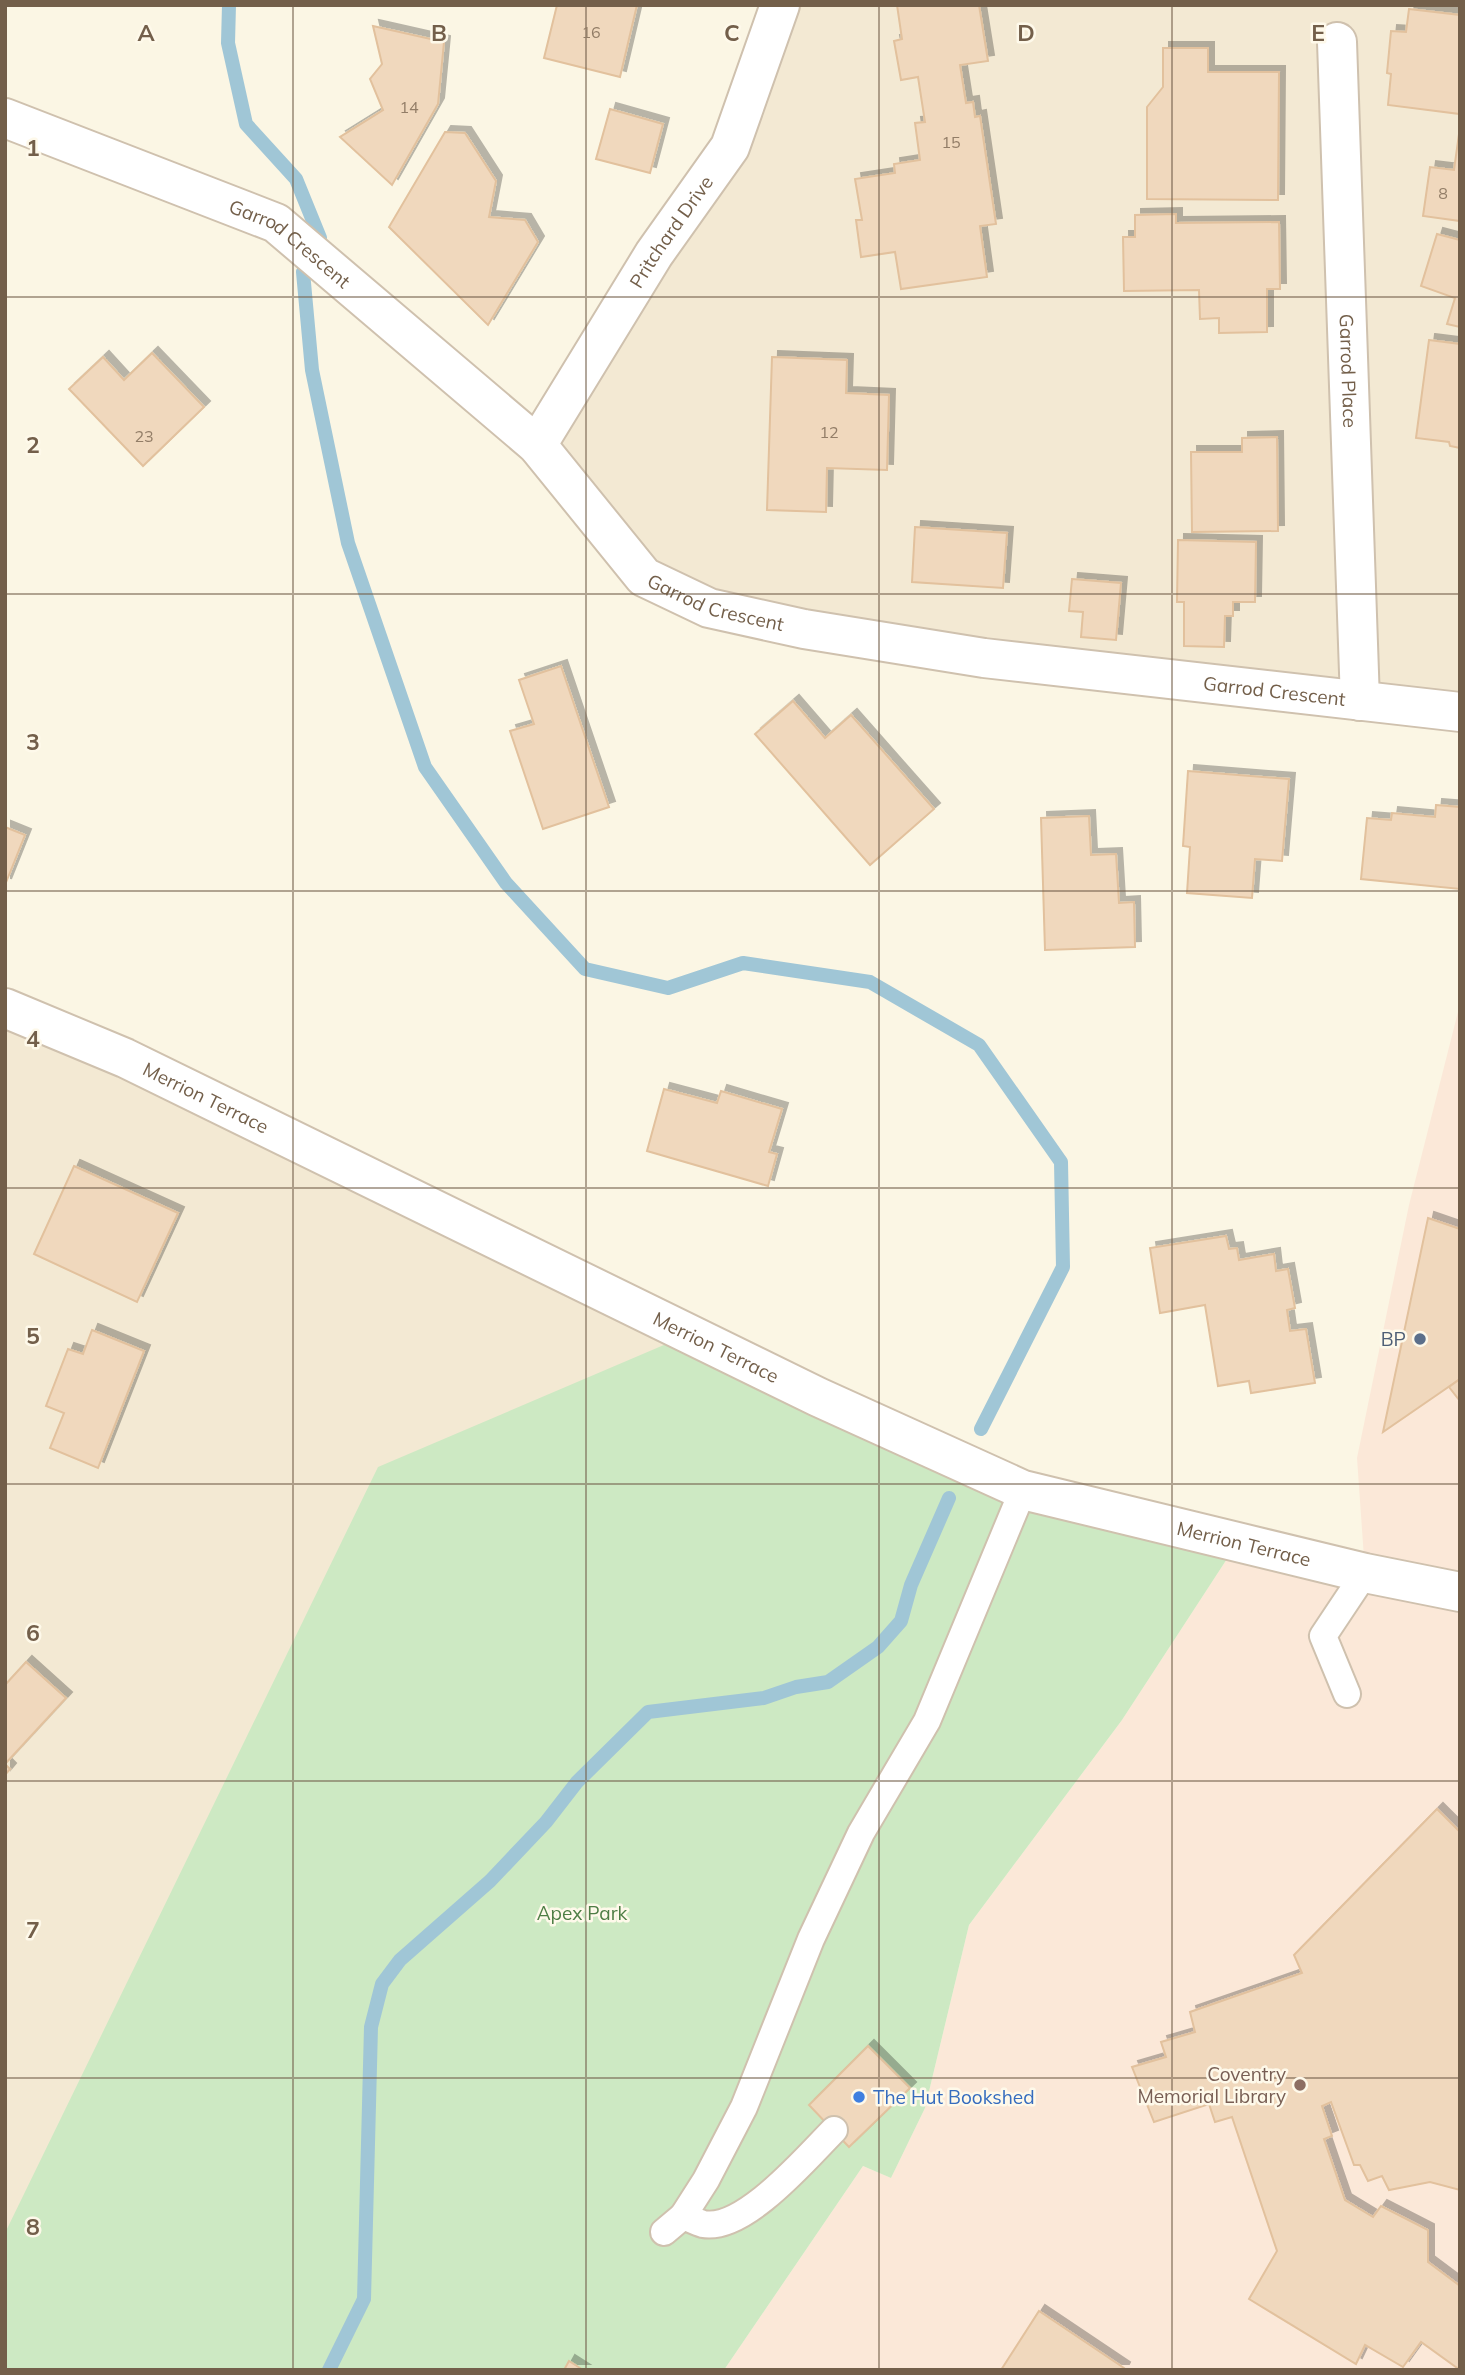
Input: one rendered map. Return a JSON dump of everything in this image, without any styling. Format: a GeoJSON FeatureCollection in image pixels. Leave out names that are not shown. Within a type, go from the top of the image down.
{"type":"FeatureCollection","features":[{"type":"Feature","properties":{"kind":"street","name":"Pritchard Drive"},"geometry":{"type":"LineString","coordinates":[[537,445],[654,254],[730,147],[780,5]]}},
{"type":"Feature","properties":{"kind":"street","name":"Garrod Place"},"geometry":{"type":"LineString","coordinates":[[1337,42],[1360,701]]}},
{"type":"Feature","properties":{"kind":"street","name":"Garrod Crescent"},"geometry":{"type":"LineString","coordinates":[[5,118],[276,223],[537,445],[644,577],[709,608],[804,629],[984,658],[1460,712]]}},
{"type":"Feature","properties":{"kind":"street","name":"Merrion Terrace"},"geometry":{"type":"LineString","coordinates":[[5,1008],[125,1058],[818,1397],[1023,1490],[1365,1573],[1460,1592]]}},
{"type":"Feature","properties":{"kind":"lane"},"geometry":{"type":"LineString","coordinates":[[834,2130],[777,2186],[735,2217],[705,2224],[673,2224],[706,2180],[744,2107],[811,1939],[861,1833],[927,1721],[1023,1490]]}},
{"type":"Feature","properties":{"kind":"lane"},"geometry":{"type":"LineString","coordinates":[[1347,1694],[1322,1636],[1365,1573]]}},
{"type":"Feature","properties":{"kind":"shaded area"},"geometry":{"type":"Polygon","coordinates":[[[780,5],[1460,5],[1460,712],[984,658],[644,577],[537,445],[654,254],[780,5]]]}},
{"type":"Feature","properties":{"kind":"shaded area"},"geometry":{"type":"Polygon","coordinates":[[[1460,1004],[1460,2370],[724,2370],[863,2166],[891,2178],[925,2108],[969,1925],[1122,1720],[1238,1542],[1365,1572],[1357,1458],[1409,1205],[1460,1004]]]}},
{"type":"Feature","properties":{"kind":"shaded area"},"geometry":{"type":"Polygon","coordinates":[[[5,1008],[692,1333],[5,2233],[5,1008]]]}},
{"type":"Feature","properties":{"kind":"green space","name":"Apex Park"},"geometry":{"type":"Polygon","coordinates":[[[692,1333],[1023,1490],[1238,1542],[1122,1720],[969,1925],[925,2108],[891,2178],[863,2166],[724,2370],[5,2370],[5,2233],[378,1467],[692,1333]]]}},
{"type":"Feature","properties":{"kind":"building"},"geometry":{"type":"Polygon","coordinates":[[[557,5],[637,5],[620,77],[544,58],[557,5]]]}},
{"type":"Feature","properties":{"kind":"building"},"geometry":{"type":"Polygon","coordinates":[[[897,5],[979,5],[988,61],[960,65],[966,103],[973,102],[975,117],[980,116],[996,224],[980,226],[987,277],[901,289],[895,252],[861,257],[856,220],[862,220],[855,179],[895,173],[894,164],[920,160],[915,123],[925,122],[918,77],[901,80],[894,41],[902,39],[897,5]]]}},
{"type":"Feature","properties":{"kind":"building"},"geometry":{"type":"Polygon","coordinates":[[[1409,9],[1460,15],[1460,114],[1388,105],[1391,74],[1387,73],[1391,31],[1406,32],[1409,9]]]}},
{"type":"Feature","properties":{"kind":"building"},"geometry":{"type":"Polygon","coordinates":[[[373,26],[444,42],[438,104],[392,185],[340,137],[383,110],[370,79],[382,64],[373,26]]]}},
{"type":"Feature","properties":{"kind":"building"},"geometry":{"type":"Polygon","coordinates":[[[1163,48],[1208,48],[1208,72],[1279,72],[1278,200],[1147,199],[1147,107],[1163,87],[1163,48]]]}},
{"type":"Feature","properties":{"kind":"building"},"geometry":{"type":"Polygon","coordinates":[[[610,109],[663,124],[650,173],[596,159],[610,109]]]}},
{"type":"Feature","properties":{"kind":"building"},"geometry":{"type":"Polygon","coordinates":[[[1460,127],[1460,221],[1423,216],[1430,167],[1454,170],[1460,127]]]}},
{"type":"Feature","properties":{"kind":"building"},"geometry":{"type":"Polygon","coordinates":[[[445,132],[465,133],[496,181],[489,217],[525,220],[538,242],[488,325],[389,227],[445,132]]]}},
{"type":"Feature","properties":{"kind":"building"},"geometry":{"type":"Polygon","coordinates":[[[1176,214],[1176,223],[1279,222],[1280,289],[1267,289],[1267,332],[1219,333],[1219,318],[1200,319],[1199,290],[1124,291],[1123,237],[1135,237],[1135,215],[1176,214]]]}},
{"type":"Feature","properties":{"kind":"building"},"geometry":{"type":"Polygon","coordinates":[[[1437,234],[1460,240],[1460,327],[1447,324],[1455,298],[1421,286],[1437,234]]]}},
{"type":"Feature","properties":{"kind":"building"},"geometry":{"type":"Polygon","coordinates":[[[1429,340],[1460,344],[1460,448],[1450,446],[1449,442],[1416,438],[1429,340]]]}},
{"type":"Feature","properties":{"kind":"building"},"geometry":{"type":"Polygon","coordinates":[[[152,353],[204,407],[143,466],[69,389],[103,357],[124,380],[152,353]]]}},
{"type":"Feature","properties":{"kind":"building"},"geometry":{"type":"Polygon","coordinates":[[[772,357],[847,360],[846,393],[889,395],[887,470],[827,468],[826,512],[767,510],[772,357]]]}},
{"type":"Feature","properties":{"kind":"building"},"geometry":{"type":"Polygon","coordinates":[[[1277,437],[1278,531],[1192,532],[1191,452],[1242,452],[1242,438],[1277,437]]]}},
{"type":"Feature","properties":{"kind":"building"},"geometry":{"type":"Polygon","coordinates":[[[915,527],[1007,533],[1003,588],[912,582],[915,527]]]}},
{"type":"Feature","properties":{"kind":"building"},"geometry":{"type":"Polygon","coordinates":[[[1178,540],[1256,542],[1255,602],[1233,602],[1233,616],[1225,616],[1224,647],[1184,646],[1184,602],[1177,602],[1178,540]]]}},
{"type":"Feature","properties":{"kind":"building"},"geometry":{"type":"Polygon","coordinates":[[[1072,579],[1121,583],[1116,640],[1081,637],[1083,612],[1069,611],[1072,579]]]}},
{"type":"Feature","properties":{"kind":"building"},"geometry":{"type":"Polygon","coordinates":[[[561,666],[609,807],[543,829],[510,731],[534,724],[519,680],[561,666]]]}},
{"type":"Feature","properties":{"kind":"building"},"geometry":{"type":"Polygon","coordinates":[[[793,701],[825,738],[851,715],[934,809],[870,865],[755,734],[793,701]]]}},
{"type":"Feature","properties":{"kind":"building"},"geometry":{"type":"Polygon","coordinates":[[[1188,771],[1289,779],[1282,861],[1255,859],[1252,898],[1187,893],[1190,847],[1183,846],[1188,771]]]}},
{"type":"Feature","properties":{"kind":"building"},"geometry":{"type":"Polygon","coordinates":[[[1436,805],[1460,807],[1460,889],[1361,879],[1367,818],[1391,820],[1392,813],[1435,817],[1436,805]]]}},
{"type":"Feature","properties":{"kind":"building"},"geometry":{"type":"Polygon","coordinates":[[[1089,816],[1091,855],[1116,854],[1119,903],[1134,902],[1135,947],[1045,950],[1041,818],[1089,816]]]}},
{"type":"Feature","properties":{"kind":"building"},"geometry":{"type":"Polygon","coordinates":[[[5,827],[25,835],[5,885],[5,827]]]}},
{"type":"Feature","properties":{"kind":"building"},"geometry":{"type":"Polygon","coordinates":[[[664,1089],[717,1103],[721,1091],[782,1109],[769,1152],[777,1154],[768,1186],[647,1151],[664,1089]]]}},
{"type":"Feature","properties":{"kind":"building"},"geometry":{"type":"Polygon","coordinates":[[[74,1166],[178,1213],[137,1302],[34,1254],[74,1166]]]}},
{"type":"Feature","properties":{"kind":"building"},"geometry":{"type":"Polygon","coordinates":[[[1428,1218],[1460,1229],[1460,1379],[1383,1432],[1428,1218]]]}},
{"type":"Feature","properties":{"kind":"building"},"geometry":{"type":"Polygon","coordinates":[[[1226,1236],[1229,1249],[1237,1248],[1239,1260],[1274,1254],[1276,1271],[1288,1269],[1295,1308],[1287,1310],[1290,1331],[1306,1329],[1315,1383],[1251,1393],[1249,1381],[1218,1386],[1205,1305],[1160,1313],[1150,1248],[1226,1236]]]}},
{"type":"Feature","properties":{"kind":"building"},"geometry":{"type":"Polygon","coordinates":[[[92,1330],[144,1351],[98,1468],[50,1448],[64,1413],[46,1406],[68,1349],[83,1354],[92,1330]]]}},
{"type":"Feature","properties":{"kind":"building"},"geometry":{"type":"Polygon","coordinates":[[[1460,1379],[1460,1401],[1449,1387],[1460,1379]]]}},
{"type":"Feature","properties":{"kind":"building"},"geometry":{"type":"Polygon","coordinates":[[[26,1662],[66,1698],[5,1764],[5,1685],[26,1662]]]}},
{"type":"Feature","properties":{"kind":"building","name":"Coventry Memorial Library"},"geometry":{"type":"Polygon","coordinates":[[[1437,1809],[1460,1832],[1460,2190],[1430,2182],[1389,2190],[1382,2176],[1368,2181],[1360,2165],[1354,2165],[1331,2102],[1322,2106],[1332,2136],[1324,2139],[1345,2200],[1373,2217],[1381,2206],[1428,2230],[1428,2262],[1460,2286],[1460,2370],[1421,2342],[1403,2367],[1365,2345],[1356,2364],[1249,2299],[1277,2251],[1232,2117],[1215,2122],[1209,2104],[1154,2122],[1132,2067],[1166,2057],[1161,2042],[1195,2032],[1190,2012],[1302,1973],[1294,1955],[1437,1809]]]}},
{"type":"Feature","properties":{"kind":"building","name":"The Hut Bookshed"},"geometry":{"type":"Polygon","coordinates":[[[868,2046],[910,2088],[849,2147],[809,2105],[868,2046]]]}},
{"type":"Feature","properties":{"kind":"building"},"geometry":{"type":"Polygon","coordinates":[[[1039,2311],[1124,2368],[1123,2370],[1001,2370],[1039,2311]]]}},
{"type":"Feature","properties":{"kind":"building"},"geometry":{"type":"Polygon","coordinates":[[[569,2361],[583,2370],[564,2370],[569,2361]]]}},
{"type":"Feature","properties":{"kind":"waterway"},"geometry":{"type":"LineString","coordinates":[[229,5],[228,43],[246,124],[296,179],[320,238]]}},
{"type":"Feature","properties":{"kind":"waterway"},"geometry":{"type":"LineString","coordinates":[[303,272],[312,370],[348,543],[425,767],[506,883],[585,969],[668,988],[743,963],[870,982],[979,1045],[1061,1162],[1063,1267],[981,1429]]}},
{"type":"Feature","properties":{"kind":"waterway"},"geometry":{"type":"LineString","coordinates":[[329,2370],[364,2299],[371,2027],[382,1984],[400,1960],[490,1881],[546,1822],[577,1782],[648,1712],[764,1698],[796,1687],[828,1682],[878,1647],[901,1621],[911,1585],[949,1498]]}},
{"type":"Feature","properties":{"kind":"place","name":"BP"},"geometry":{"type":"Point","coordinates":[1420,1339]}},
{"type":"Feature","properties":{"kind":"place","name":"Coventry Memorial Library"},"geometry":{"type":"Point","coordinates":[1300,2085]}},
{"type":"Feature","properties":{"kind":"place","name":"The Hut Bookshed"},"geometry":{"type":"Point","coordinates":[859,2097]}}]}
